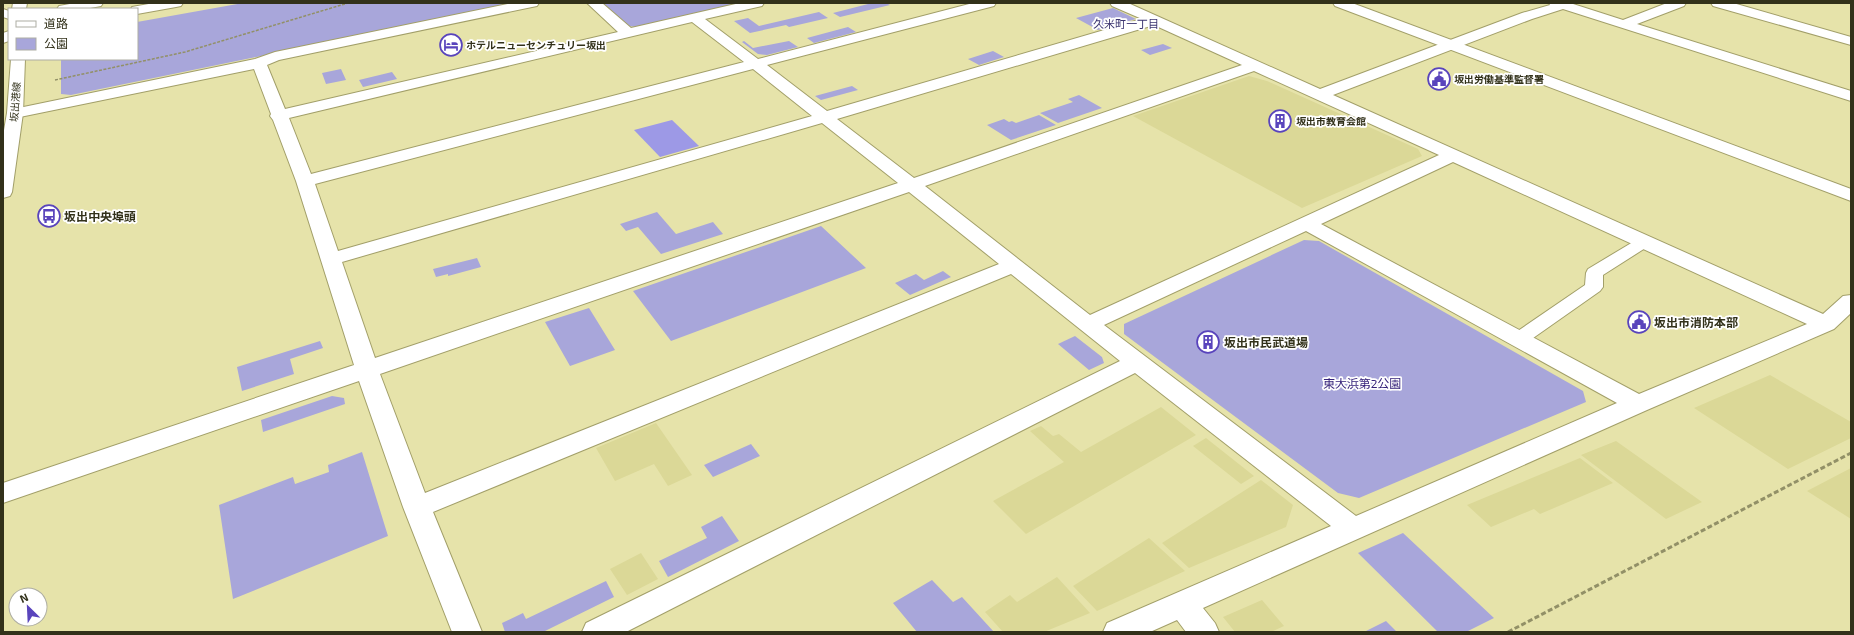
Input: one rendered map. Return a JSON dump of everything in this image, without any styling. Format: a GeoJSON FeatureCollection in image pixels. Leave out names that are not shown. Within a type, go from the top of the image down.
{"type":"FeatureCollection","features":[{"type":"Feature","properties":{"kind":"street"},"geometry":{"type":"LineString","coordinates":[[69,8],[96,3]]}},
{"type":"Feature","properties":{"kind":"street"},"geometry":{"type":"LineString","coordinates":[[138,10],[176,3]]}},
{"type":"Feature","properties":{"kind":"street"},"geometry":{"type":"LineString","coordinates":[[15,113],[260,63],[275,56],[532,3]]}},
{"type":"Feature","properties":{"kind":"street"},"geometry":{"type":"LineString","coordinates":[[594,3],[628,33]]}},
{"type":"Feature","properties":{"kind":"street"},"geometry":{"type":"LineString","coordinates":[[278,116],[757,3]]}},
{"type":"Feature","properties":{"kind":"street"},"geometry":{"type":"LineString","coordinates":[[305,181],[989,3]]}},
{"type":"Feature","properties":{"kind":"street"},"geometry":{"type":"LineString","coordinates":[[1117,3],[1452,156],[1826,324]]}},
{"type":"Feature","properties":{"kind":"street"},"geometry":{"type":"LineString","coordinates":[[1340,3],[1851,195]]}},
{"type":"Feature","properties":{"kind":"street"},"geometry":{"type":"LineString","coordinates":[[1624,24],[1679,3]]}},
{"type":"Feature","properties":{"kind":"street"},"geometry":{"type":"LineString","coordinates":[[1718,3],[1851,41]]}},
{"type":"Feature","properties":{"kind":"street"},"geometry":{"type":"LineString","coordinates":[[1318,94],[1560,4],[1851,96]]}},
{"type":"Feature","properties":{"kind":"street"},"geometry":{"type":"LineString","coordinates":[[695,18],[826,117],[1012,266],[1354,528]]}},
{"type":"Feature","properties":{"kind":"street"},"geometry":{"type":"LineString","coordinates":[[332,259],[826,117],[1155,20]]}},
{"type":"Feature","properties":{"kind":"street"},"geometry":{"type":"LineString","coordinates":[[1830,35],[1851,25]]}},
{"type":"Feature","properties":{"kind":"street","name":"坂出港線"},"geometry":{"type":"LineString","coordinates":[[3,192],[7,150],[15,113],[18,60]]}},
{"type":"Feature","properties":{"kind":"street"},"geometry":{"type":"LineString","coordinates":[[260,63],[278,116],[305,181],[368,369],[417,507],[467,632]]}},
{"type":"Feature","properties":{"kind":"street"},"geometry":{"type":"LineString","coordinates":[[3,494],[910,185],[1254,66]]}},
{"type":"Feature","properties":{"kind":"street"},"geometry":{"type":"LineString","coordinates":[[1088,324],[1452,156]]}},
{"type":"Feature","properties":{"kind":"street"},"geometry":{"type":"LineString","coordinates":[[1306,224],[1638,404]]}},
{"type":"Feature","properties":{"kind":"street"},"geometry":{"type":"LineString","coordinates":[[417,507],[1012,266]]}},
{"type":"Feature","properties":{"kind":"street"},"geometry":{"type":"LineString","coordinates":[[1118,632],[1638,404],[1826,324],[1851,301]]}},
{"type":"Feature","properties":{"kind":"street"},"geometry":{"type":"LineString","coordinates":[[597,632],[1137,362]]}},
{"type":"Feature","properties":{"kind":"street"},"geometry":{"type":"LineString","coordinates":[[1182,604],[1204,632]]}},
{"type":"Feature","properties":{"kind":"lane"},"geometry":{"type":"LineString","coordinates":[[1519,339],[1594,287],[1594,273],[1644,242]]}},
{"type":"Feature","properties":{"kind":"path"},"geometry":{"type":"LineString","coordinates":[[55,80],[186,52],[348,3]]}},
{"type":"Feature","properties":{"kind":"path"},"geometry":{"type":"LineString","coordinates":[[1508,632],[1851,453]]}},
{"type":"Feature","properties":{"kind":"shaded area"},"geometry":{"type":"Polygon","coordinates":[[[1249,76],[1267,81],[1418,149],[1422,156],[1302,208],[1133,116],[1249,76]]]}},
{"type":"Feature","properties":{"kind":"shaded area"},"geometry":{"type":"Polygon","coordinates":[[[672,120],[699,146],[660,157],[634,130],[672,120]]]}},
{"type":"Feature","properties":{"kind":"shaded area"},"geometry":{"type":"Polygon","coordinates":[[[1770,375],[1851,422],[1851,438],[1788,469],[1694,408],[1770,375]]]}},
{"type":"Feature","properties":{"kind":"shaded area"},"geometry":{"type":"Polygon","coordinates":[[[1161,407],[1196,435],[1026,534],[993,501],[1064,462],[1030,431],[1041,426],[1053,436],[1059,434],[1081,452],[1161,407]]]}},
{"type":"Feature","properties":{"kind":"shaded area"},"geometry":{"type":"Polygon","coordinates":[[[656,423],[692,475],[668,486],[654,464],[615,481],[596,448],[656,423]]]}},
{"type":"Feature","properties":{"kind":"shaded area"},"geometry":{"type":"Polygon","coordinates":[[[1206,438],[1254,476],[1241,484],[1193,446],[1206,438]]]}},
{"type":"Feature","properties":{"kind":"shaded area"},"geometry":{"type":"Polygon","coordinates":[[[1616,441],[1702,502],[1666,519],[1581,455],[1616,441]]]}},
{"type":"Feature","properties":{"kind":"shaded area"},"geometry":{"type":"Polygon","coordinates":[[[1580,458],[1613,483],[1540,514],[1534,509],[1491,527],[1467,505],[1580,458]]]}},
{"type":"Feature","properties":{"kind":"shaded area"},"geometry":{"type":"Polygon","coordinates":[[[1851,468],[1851,519],[1807,491],[1851,468]]]}},
{"type":"Feature","properties":{"kind":"shaded area"},"geometry":{"type":"Polygon","coordinates":[[[1261,480],[1293,505],[1286,527],[1189,568],[1162,543],[1261,480]]]}},
{"type":"Feature","properties":{"kind":"shaded area"},"geometry":{"type":"Polygon","coordinates":[[[1149,538],[1185,571],[1097,611],[1073,586],[1149,538]]]}},
{"type":"Feature","properties":{"kind":"shaded area"},"geometry":{"type":"Polygon","coordinates":[[[641,553],[658,579],[627,595],[610,569],[641,553]]]}},
{"type":"Feature","properties":{"kind":"shaded area"},"geometry":{"type":"Polygon","coordinates":[[[1057,577],[1090,613],[1044,632],[1003,632],[985,612],[1010,595],[1017,602],[1057,577]]]}},
{"type":"Feature","properties":{"kind":"shaded area"},"geometry":{"type":"Polygon","coordinates":[[[1262,600],[1284,626],[1271,632],[1235,632],[1223,617],[1262,600]]]}},
{"type":"Feature","properties":{"kind":"green space"},"geometry":{"type":"Polygon","coordinates":[[[243,3],[520,3],[71,95],[61,94],[61,60],[138,60],[138,22],[243,3]]]}},
{"type":"Feature","properties":{"kind":"green space"},"geometry":{"type":"Polygon","coordinates":[[[599,3],[740,3],[637,27],[628,26],[599,3]]]}},
{"type":"Feature","properties":{"kind":"green space"},"geometry":{"type":"Polygon","coordinates":[[[872,3],[886,3],[890,5],[840,17],[833,13],[872,3]]]}},
{"type":"Feature","properties":{"kind":"green space"},"geometry":{"type":"Polygon","coordinates":[[[1113,8],[1136,19],[1098,30],[1076,18],[1113,8]]]}},
{"type":"Feature","properties":{"kind":"green space"},"geometry":{"type":"Polygon","coordinates":[[[819,12],[828,18],[789,27],[786,25],[750,33],[734,21],[748,18],[759,26],[819,12]]]}},
{"type":"Feature","properties":{"kind":"green space"},"geometry":{"type":"Polygon","coordinates":[[[848,27],[856,32],[814,43],[807,38],[848,27]]]}},
{"type":"Feature","properties":{"kind":"green space"},"geometry":{"type":"Polygon","coordinates":[[[744,41],[753,48],[789,41],[798,47],[767,55],[758,54],[742,42],[744,41]]]}},
{"type":"Feature","properties":{"kind":"green space"},"geometry":{"type":"Polygon","coordinates":[[[1163,44],[1172,48],[1150,55],[1141,50],[1163,44]]]}},
{"type":"Feature","properties":{"kind":"green space"},"geometry":{"type":"Polygon","coordinates":[[[993,51],[1004,57],[979,65],[968,59],[993,51]]]}},
{"type":"Feature","properties":{"kind":"green space"},"geometry":{"type":"Polygon","coordinates":[[[341,69],[346,80],[326,84],[322,73],[341,69]]]}},
{"type":"Feature","properties":{"kind":"green space"},"geometry":{"type":"Polygon","coordinates":[[[392,72],[397,79],[363,87],[359,80],[392,72]]]}},
{"type":"Feature","properties":{"kind":"green space"},"geometry":{"type":"Polygon","coordinates":[[[852,86],[858,90],[821,100],[815,96],[852,86]]]}},
{"type":"Feature","properties":{"kind":"green space"},"geometry":{"type":"Polygon","coordinates":[[[1079,95],[1102,108],[1058,123],[1040,113],[1073,102],[1068,99],[1079,95]]]}},
{"type":"Feature","properties":{"kind":"green space"},"geometry":{"type":"Polygon","coordinates":[[[1039,115],[1056,125],[1011,140],[987,125],[1004,119],[1009,122],[1012,121],[1016,123],[1039,115]]]}},
{"type":"Feature","properties":{"kind":"green space"},"geometry":{"type":"Polygon","coordinates":[[[657,212],[676,234],[713,222],[723,234],[661,254],[638,227],[626,231],[620,224],[657,212]]]}},
{"type":"Feature","properties":{"kind":"green space"},"geometry":{"type":"Polygon","coordinates":[[[821,226],[866,268],[671,341],[633,291],[821,226]]]}},
{"type":"Feature","properties":{"kind":"green space","name":"東大浜第2公園"},"geometry":{"type":"Polygon","coordinates":[[[1304,240],[1319,241],[1583,391],[1586,402],[1359,498],[1338,493],[1124,334],[1124,324],[1304,240]]]}},
{"type":"Feature","properties":{"kind":"green space"},"geometry":{"type":"Polygon","coordinates":[[[477,258],[481,267],[448,276],[448,274],[436,277],[433,269],[477,258]]]}},
{"type":"Feature","properties":{"kind":"green space"},"geometry":{"type":"Polygon","coordinates":[[[943,271],[951,277],[910,295],[895,283],[916,274],[924,280],[943,271]]]}},
{"type":"Feature","properties":{"kind":"green space"},"geometry":{"type":"Polygon","coordinates":[[[589,308],[615,350],[570,366],[545,322],[589,308]]]}},
{"type":"Feature","properties":{"kind":"green space"},"geometry":{"type":"Polygon","coordinates":[[[1075,336],[1102,357],[1104,363],[1089,370],[1058,344],[1075,336]]]}},
{"type":"Feature","properties":{"kind":"green space"},"geometry":{"type":"Polygon","coordinates":[[[320,341],[323,348],[290,359],[294,374],[242,391],[237,367],[320,341]]]}},
{"type":"Feature","properties":{"kind":"green space"},"geometry":{"type":"Polygon","coordinates":[[[332,396],[344,398],[345,404],[263,432],[261,420],[332,396]]]}},
{"type":"Feature","properties":{"kind":"green space"},"geometry":{"type":"Polygon","coordinates":[[[751,444],[760,456],[713,477],[704,465],[751,444]]]}},
{"type":"Feature","properties":{"kind":"green space"},"geometry":{"type":"Polygon","coordinates":[[[362,452],[388,536],[233,599],[219,505],[293,477],[295,484],[329,472],[328,465],[362,452]]]}},
{"type":"Feature","properties":{"kind":"green space"},"geometry":{"type":"Polygon","coordinates":[[[722,516],[739,541],[668,577],[659,561],[707,538],[701,527],[722,516]]]}},
{"type":"Feature","properties":{"kind":"green space"},"geometry":{"type":"Polygon","coordinates":[[[1403,533],[1494,618],[1466,632],[1438,632],[1358,553],[1403,533]]]}},
{"type":"Feature","properties":{"kind":"green space"},"geometry":{"type":"Polygon","coordinates":[[[932,580],[953,602],[962,597],[994,632],[917,632],[893,603],[932,580]]]}},
{"type":"Feature","properties":{"kind":"green space"},"geometry":{"type":"Polygon","coordinates":[[[606,581],[614,597],[543,632],[505,632],[502,623],[523,613],[526,619],[606,581]]]}},
{"type":"Feature","properties":{"kind":"green space"},"geometry":{"type":"Polygon","coordinates":[[[1386,621],[1397,632],[1364,632],[1386,621]]]}},
{"type":"Feature","properties":{"kind":"place","name":"ホテルニューセンチュリー坂出"},"geometry":{"type":"Point","coordinates":[451,45]}},
{"type":"Feature","properties":{"kind":"place","name":"坂出労働基準監督署"},"geometry":{"type":"Point","coordinates":[1439,79]}},
{"type":"Feature","properties":{"kind":"place","name":"坂出市教育会館"},"geometry":{"type":"Point","coordinates":[1280,121]}},
{"type":"Feature","properties":{"kind":"place","name":"坂出中央埠頭"},"geometry":{"type":"Point","coordinates":[49,216]}},
{"type":"Feature","properties":{"kind":"place","name":"坂出市消防本部"},"geometry":{"type":"Point","coordinates":[1639,322]}},
{"type":"Feature","properties":{"kind":"place","name":"坂出市民武道場"},"geometry":{"type":"Point","coordinates":[1208,342]}},
{"type":"Feature","properties":{"kind":"district","name":"久米町一丁目"},"geometry":{"type":"Point","coordinates":[1126,23]}}]}
